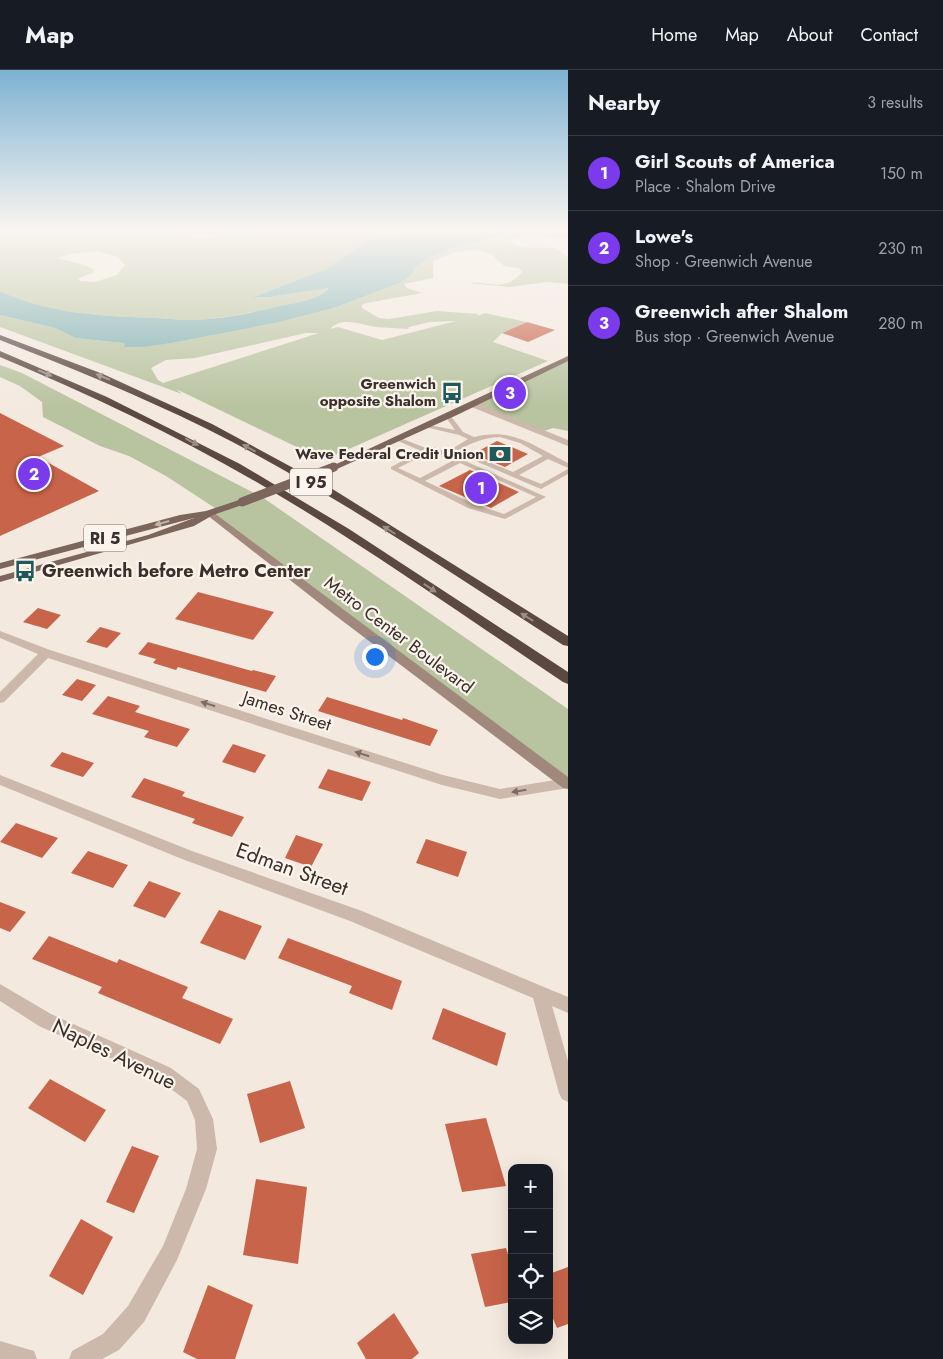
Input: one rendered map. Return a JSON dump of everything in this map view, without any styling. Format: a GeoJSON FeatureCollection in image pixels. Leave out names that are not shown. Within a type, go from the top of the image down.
{"type":"FeatureCollection","features":[{"type":"Feature","properties":{"kind":"highway","name":"I 95"},"geometry":{"type":"LineString","coordinates":[[0,337],[100,376],[209,426],[330,492],[568,642]]}},
{"type":"Feature","properties":{"kind":"highway","name":"I 95"},"geometry":{"type":"LineString","coordinates":[[0,354],[126,409],[263,482],[357,540],[568,679]]}},
{"type":"Feature","properties":{"kind":"main road","name":"RI 5"},"geometry":{"type":"LineString","coordinates":[[0,566],[183,517],[210,513],[242,502],[398,439],[568,358]]}},
{"type":"Feature","properties":{"kind":"main road","name":"RI 5"},"geometry":{"type":"LineString","coordinates":[[0,579],[142,540],[192,524],[210,513]]}},
{"type":"Feature","properties":{"kind":"street"},"geometry":{"type":"LineString","coordinates":[[472,404],[568,443]]}},
{"type":"Feature","properties":{"kind":"street","name":"Metro Center Boulevard"},"geometry":{"type":"LineString","coordinates":[[210,513],[336,611],[568,783]]}},
{"type":"Feature","properties":{"kind":"street","name":"James Street"},"geometry":{"type":"LineString","coordinates":[[0,634],[46,653],[442,780],[500,794],[568,783]]}},
{"type":"Feature","properties":{"kind":"street"},"geometry":{"type":"LineString","coordinates":[[0,699],[46,653]]}},
{"type":"Feature","properties":{"kind":"street","name":"Edman Street"},"geometry":{"type":"LineString","coordinates":[[0,780],[187,855],[356,916],[568,1005]]}},
{"type":"Feature","properties":{"kind":"street","name":"Naples Avenue"},"geometry":{"type":"LineString","coordinates":[[0,992],[45,1020],[165,1074],[193,1095],[204,1119],[207,1149],[196,1190],[170,1253],[136,1314],[111,1342],[80,1359]]}},
{"type":"Feature","properties":{"kind":"street"},"geometry":{"type":"LineString","coordinates":[[540,993],[568,1093]]}},
{"type":"Feature","properties":{"kind":"street"},"geometry":{"type":"LineString","coordinates":[[0,1352],[26,1359]]}},
{"type":"Feature","properties":{"kind":"lane"},"geometry":{"type":"LineString","coordinates":[[448,416],[461,433]]}},
{"type":"Feature","properties":{"kind":"lane"},"geometry":{"type":"LineString","coordinates":[[424,426],[461,433],[473,439]]}},
{"type":"Feature","properties":{"kind":"lane"},"geometry":{"type":"LineString","coordinates":[[568,466],[545,454],[509,440],[486,434],[454,450],[541,487],[568,471]]}},
{"type":"Feature","properties":{"kind":"lane"},"geometry":{"type":"LineString","coordinates":[[398,439],[426,451]]}},
{"type":"Feature","properties":{"kind":"lane"},"geometry":{"type":"LineString","coordinates":[[432,448],[460,460],[542,497],[505,517],[471,506],[393,468],[432,448]]}},
{"type":"Feature","properties":{"kind":"lane"},"geometry":{"type":"LineString","coordinates":[[525,450],[531,453],[545,454]]}},
{"type":"Feature","properties":{"kind":"lane"},"geometry":{"type":"LineString","coordinates":[[512,475],[545,454]]}},
{"type":"Feature","properties":{"kind":"lane"},"geometry":{"type":"LineString","coordinates":[[420,481],[460,460]]}},
{"type":"Feature","properties":{"kind":"green space"},"geometry":{"type":"Polygon","coordinates":[[[0,289],[274,289],[251,298],[327,289],[310,299],[288,305],[203,320],[76,312],[37,305],[0,291],[0,289]]]}},
{"type":"Feature","properties":{"kind":"green space"},"geometry":{"type":"Polygon","coordinates":[[[384,289],[410,289],[422,293],[367,303],[362,305],[362,308],[379,318],[389,319],[437,311],[478,314],[477,316],[485,313],[526,322],[502,333],[493,342],[548,361],[324,460],[176,389],[182,394],[0,327],[0,315],[55,328],[75,338],[122,343],[125,344],[123,347],[172,343],[274,323],[334,308],[384,289]],[[456,321],[429,322],[409,327],[408,329],[376,327],[346,322],[335,325],[330,329],[338,327],[382,340],[456,321]],[[306,333],[195,358],[166,360],[151,368],[158,380],[163,383],[319,333],[306,333]]]}},
{"type":"Feature","properties":{"kind":"green space"},"geometry":{"type":"Polygon","coordinates":[[[568,357],[568,431],[553,428],[538,433],[474,402],[568,357]]]}},
{"type":"Feature","properties":{"kind":"green space"},"geometry":{"type":"Polygon","coordinates":[[[0,365],[22,373],[262,497],[568,709],[568,786],[210,513],[215,508],[166,476],[129,456],[100,446],[43,417],[42,402],[20,386],[0,377],[0,365]]]}},
{"type":"Feature","properties":{"kind":"water"},"geometry":{"type":"Polygon","coordinates":[[[274,289],[321,289],[269,297],[251,298],[274,289]]]}},
{"type":"Feature","properties":{"kind":"water"},"geometry":{"type":"Polygon","coordinates":[[[328,289],[384,289],[334,308],[275,323],[142,347],[123,347],[125,344],[122,343],[75,338],[55,328],[0,315],[0,291],[37,305],[96,315],[196,320],[217,318],[304,301],[328,289]]]}},
{"type":"Feature","properties":{"kind":"building"},"geometry":{"type":"Polygon","coordinates":[[[527,322],[555,330],[528,342],[502,333],[527,322]]]}},
{"type":"Feature","properties":{"kind":"building"},"geometry":{"type":"Polygon","coordinates":[[[0,413],[64,446],[38,457],[99,491],[0,536],[0,413]]]}},
{"type":"Feature","properties":{"kind":"building","name":"Wave Federal Credit Union"},"geometry":{"type":"Polygon","coordinates":[[[497,441],[528,454],[505,467],[473,454],[497,441]]]}},
{"type":"Feature","properties":{"kind":"building"},"geometry":{"type":"Polygon","coordinates":[[[470,470],[519,492],[491,508],[439,486],[470,470]]]}},
{"type":"Feature","properties":{"kind":"building"},"geometry":{"type":"Polygon","coordinates":[[[198,592],[274,612],[253,640],[175,619],[198,592]]]}},
{"type":"Feature","properties":{"kind":"building"},"geometry":{"type":"Polygon","coordinates":[[[38,608],[61,615],[47,629],[23,622],[38,608]]]}},
{"type":"Feature","properties":{"kind":"building"},"geometry":{"type":"Polygon","coordinates":[[[100,627],[121,633],[107,648],[86,642],[100,627]]]}},
{"type":"Feature","properties":{"kind":"building"},"geometry":{"type":"Polygon","coordinates":[[[148,642],[276,676],[266,692],[178,667],[176,670],[153,663],[156,659],[138,654],[148,642]]]}},
{"type":"Feature","properties":{"kind":"building"},"geometry":{"type":"Polygon","coordinates":[[[77,679],[96,685],[82,701],[62,695],[77,679]]]}},
{"type":"Feature","properties":{"kind":"building"},"geometry":{"type":"Polygon","coordinates":[[[108,696],[140,706],[135,712],[190,729],[177,747],[144,737],[149,731],[92,714],[108,696]]]}},
{"type":"Feature","properties":{"kind":"building"},"geometry":{"type":"Polygon","coordinates":[[[327,697],[402,720],[403,718],[438,730],[430,746],[318,711],[327,697]]]}},
{"type":"Feature","properties":{"kind":"building"},"geometry":{"type":"Polygon","coordinates":[[[233,744],[266,755],[255,773],[222,762],[233,744]]]}},
{"type":"Feature","properties":{"kind":"building"},"geometry":{"type":"Polygon","coordinates":[[[62,752],[94,763],[83,777],[50,766],[62,752]]]}},
{"type":"Feature","properties":{"kind":"building"},"geometry":{"type":"Polygon","coordinates":[[[328,769],[371,782],[362,801],[318,788],[328,769]]]}},
{"type":"Feature","properties":{"kind":"building"},"geometry":{"type":"Polygon","coordinates":[[[144,778],[185,792],[182,796],[244,817],[232,837],[192,823],[195,819],[131,797],[144,778]]]}},
{"type":"Feature","properties":{"kind":"building"},"geometry":{"type":"Polygon","coordinates":[[[16,823],[58,838],[42,858],[0,842],[16,823]]]}},
{"type":"Feature","properties":{"kind":"building"},"geometry":{"type":"Polygon","coordinates":[[[296,835],[323,844],[311,867],[285,858],[296,835]]]}},
{"type":"Feature","properties":{"kind":"building"},"geometry":{"type":"Polygon","coordinates":[[[426,839],[467,852],[458,877],[416,863],[426,839]]]}},
{"type":"Feature","properties":{"kind":"building"},"geometry":{"type":"Polygon","coordinates":[[[88,851],[128,865],[113,888],[71,873],[88,851]]]}},
{"type":"Feature","properties":{"kind":"building"},"geometry":{"type":"Polygon","coordinates":[[[149,881],[181,893],[165,918],[133,906],[149,881]]]}},
{"type":"Feature","properties":{"kind":"building"},"geometry":{"type":"Polygon","coordinates":[[[0,902],[26,912],[10,932],[0,928],[0,902]]]}},
{"type":"Feature","properties":{"kind":"building"},"geometry":{"type":"Polygon","coordinates":[[[219,910],[262,926],[245,960],[200,943],[219,910]]]}},
{"type":"Feature","properties":{"kind":"building"},"geometry":{"type":"Polygon","coordinates":[[[49,936],[117,963],[119,959],[188,987],[182,998],[233,1019],[220,1044],[98,993],[102,987],[32,959],[49,936]]]}},
{"type":"Feature","properties":{"kind":"building"},"geometry":{"type":"Polygon","coordinates":[[[288,938],[402,981],[392,1010],[349,993],[352,986],[278,958],[288,938]]]}},
{"type":"Feature","properties":{"kind":"building"},"geometry":{"type":"Polygon","coordinates":[[[443,1008],[506,1033],[497,1066],[432,1039],[443,1008]]]}},
{"type":"Feature","properties":{"kind":"building"},"geometry":{"type":"Polygon","coordinates":[[[50,1079],[106,1110],[85,1142],[28,1108],[50,1079]]]}},
{"type":"Feature","properties":{"kind":"building"},"geometry":{"type":"Polygon","coordinates":[[[290,1081],[305,1128],[260,1143],[247,1094],[290,1081]]]}},
{"type":"Feature","properties":{"kind":"building"},"geometry":{"type":"Polygon","coordinates":[[[486,1118],[506,1186],[462,1192],[445,1124],[486,1118]]]}},
{"type":"Feature","properties":{"kind":"building"},"geometry":{"type":"Polygon","coordinates":[[[132,1146],[159,1156],[134,1213],[106,1202],[132,1146]]]}},
{"type":"Feature","properties":{"kind":"building"},"geometry":{"type":"Polygon","coordinates":[[[256,1179],[307,1187],[298,1264],[243,1255],[256,1179]]]}},
{"type":"Feature","properties":{"kind":"building"},"geometry":{"type":"Polygon","coordinates":[[[81,1219],[113,1237],[83,1295],[49,1276],[81,1219]]]}},
{"type":"Feature","properties":{"kind":"building"},"geometry":{"type":"Polygon","coordinates":[[[506,1248],[508,1254],[508,1303],[485,1307],[471,1254],[506,1248]]]}},
{"type":"Feature","properties":{"kind":"building"},"geometry":{"type":"Polygon","coordinates":[[[568,1267],[568,1324],[557,1328],[553,1318],[553,1273],[568,1267]]]}},
{"type":"Feature","properties":{"kind":"building"},"geometry":{"type":"Polygon","coordinates":[[[208,1285],[253,1305],[235,1359],[197,1359],[183,1352],[208,1285]]]}},
{"type":"Feature","properties":{"kind":"building"},"geometry":{"type":"Polygon","coordinates":[[[394,1313],[419,1353],[412,1359],[366,1359],[357,1343],[394,1313]]]}},
{"type":"Feature","properties":{"kind":"place","name":"Greenwich opposite Shalom"},"geometry":{"type":"Point","coordinates":[452,393]}},
{"type":"Feature","properties":{"kind":"place","name":"Greenwich after Shalom"},"geometry":{"type":"Point","coordinates":[510,393]}},
{"type":"Feature","properties":{"kind":"place","name":"Wave Federal Credit Union"},"geometry":{"type":"Point","coordinates":[500,454]}},
{"type":"Feature","properties":{"kind":"place","name":"Lowe's"},"geometry":{"type":"Point","coordinates":[34,474]}},
{"type":"Feature","properties":{"kind":"place","name":"Girl Scouts of America"},"geometry":{"type":"Point","coordinates":[481,488]}},
{"type":"Feature","properties":{"kind":"place","name":"Greenwich before Metro Center"},"geometry":{"type":"Point","coordinates":[25,571]}}]}
